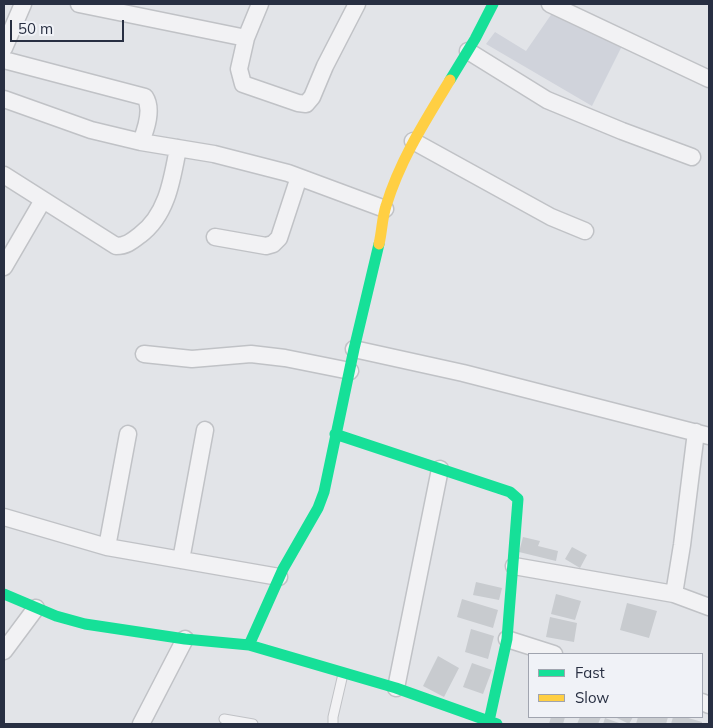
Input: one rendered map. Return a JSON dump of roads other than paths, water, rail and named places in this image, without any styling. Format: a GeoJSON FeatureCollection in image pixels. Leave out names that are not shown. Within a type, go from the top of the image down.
{"type":"FeatureCollection","features":[{"type":"Feature","properties":{"kind":"street"},"geometry":{"type":"LineString","coordinates":[[4,48],[23,4]]}},
{"type":"Feature","properties":{"kind":"street"},"geometry":{"type":"LineString","coordinates":[[79,4],[124,8],[246,38]]}},
{"type":"Feature","properties":{"kind":"street"},"geometry":{"type":"LineString","coordinates":[[260,4],[246,38],[238,69],[243,84],[306,104],[312,97],[325,66],[357,4]]}},
{"type":"Feature","properties":{"kind":"street"},"geometry":{"type":"LineString","coordinates":[[249,644],[279,577],[318,508],[324,492],[385,209],[393,185],[413,140],[468,51],[493,4]]}},
{"type":"Feature","properties":{"kind":"street"},"geometry":{"type":"LineString","coordinates":[[550,4],[709,79]]}},
{"type":"Feature","properties":{"kind":"street"},"geometry":{"type":"LineString","coordinates":[[468,51],[547,100],[692,157]]}},
{"type":"Feature","properties":{"kind":"street"},"geometry":{"type":"LineString","coordinates":[[4,60],[145,97],[149,102],[148,120],[142,142]]}},
{"type":"Feature","properties":{"kind":"street"},"geometry":{"type":"LineString","coordinates":[[4,99],[91,130],[142,142],[214,154],[299,176],[385,209]]}},
{"type":"Feature","properties":{"kind":"street"},"geometry":{"type":"LineString","coordinates":[[413,140],[551,217],[585,231]]}},
{"type":"Feature","properties":{"kind":"street"},"geometry":{"type":"LineString","coordinates":[[4,175],[116,246],[125,246],[147,230],[160,211],[172,182],[178,148]]}},
{"type":"Feature","properties":{"kind":"street"},"geometry":{"type":"LineString","coordinates":[[215,237],[266,246],[273,244],[278,238],[299,176]]}},
{"type":"Feature","properties":{"kind":"street"},"geometry":{"type":"LineString","coordinates":[[4,267],[43,200]]}},
{"type":"Feature","properties":{"kind":"street"},"geometry":{"type":"LineString","coordinates":[[354,349],[463,373],[702,434],[674,594]]}},
{"type":"Feature","properties":{"kind":"street"},"geometry":{"type":"LineString","coordinates":[[144,354],[192,360],[251,354],[350,370]]}},
{"type":"Feature","properties":{"kind":"street"},"geometry":{"type":"LineString","coordinates":[[181,560],[204,430]]}},
{"type":"Feature","properties":{"kind":"street"},"geometry":{"type":"LineString","coordinates":[[108,546],[128,434]]}},
{"type":"Feature","properties":{"kind":"street"},"geometry":{"type":"LineString","coordinates":[[4,594],[56,616],[85,624],[185,640],[249,644],[396,688],[493,723],[507,639],[518,499],[510,492],[335,434]]}},
{"type":"Feature","properties":{"kind":"street"},"geometry":{"type":"LineString","coordinates":[[396,688],[440,469]]}},
{"type":"Feature","properties":{"kind":"street"},"geometry":{"type":"LineString","coordinates":[[4,517],[108,546],[279,577]]}},
{"type":"Feature","properties":{"kind":"street"},"geometry":{"type":"LineString","coordinates":[[514,566],[674,594],[709,607]]}},
{"type":"Feature","properties":{"kind":"street"},"geometry":{"type":"LineString","coordinates":[[4,651],[36,608]]}},
{"type":"Feature","properties":{"kind":"street"},"geometry":{"type":"LineString","coordinates":[[507,639],[551,653]]}},
{"type":"Feature","properties":{"kind":"street"},"geometry":{"type":"LineString","coordinates":[[141,724],[185,640]]}},
{"type":"Feature","properties":{"kind":"lane"},"geometry":{"type":"LineString","coordinates":[[333,724],[333,717],[344,674]]}},
{"type":"Feature","properties":{"kind":"lane"},"geometry":{"type":"LineString","coordinates":[[224,719],[253,724]]}}]}
